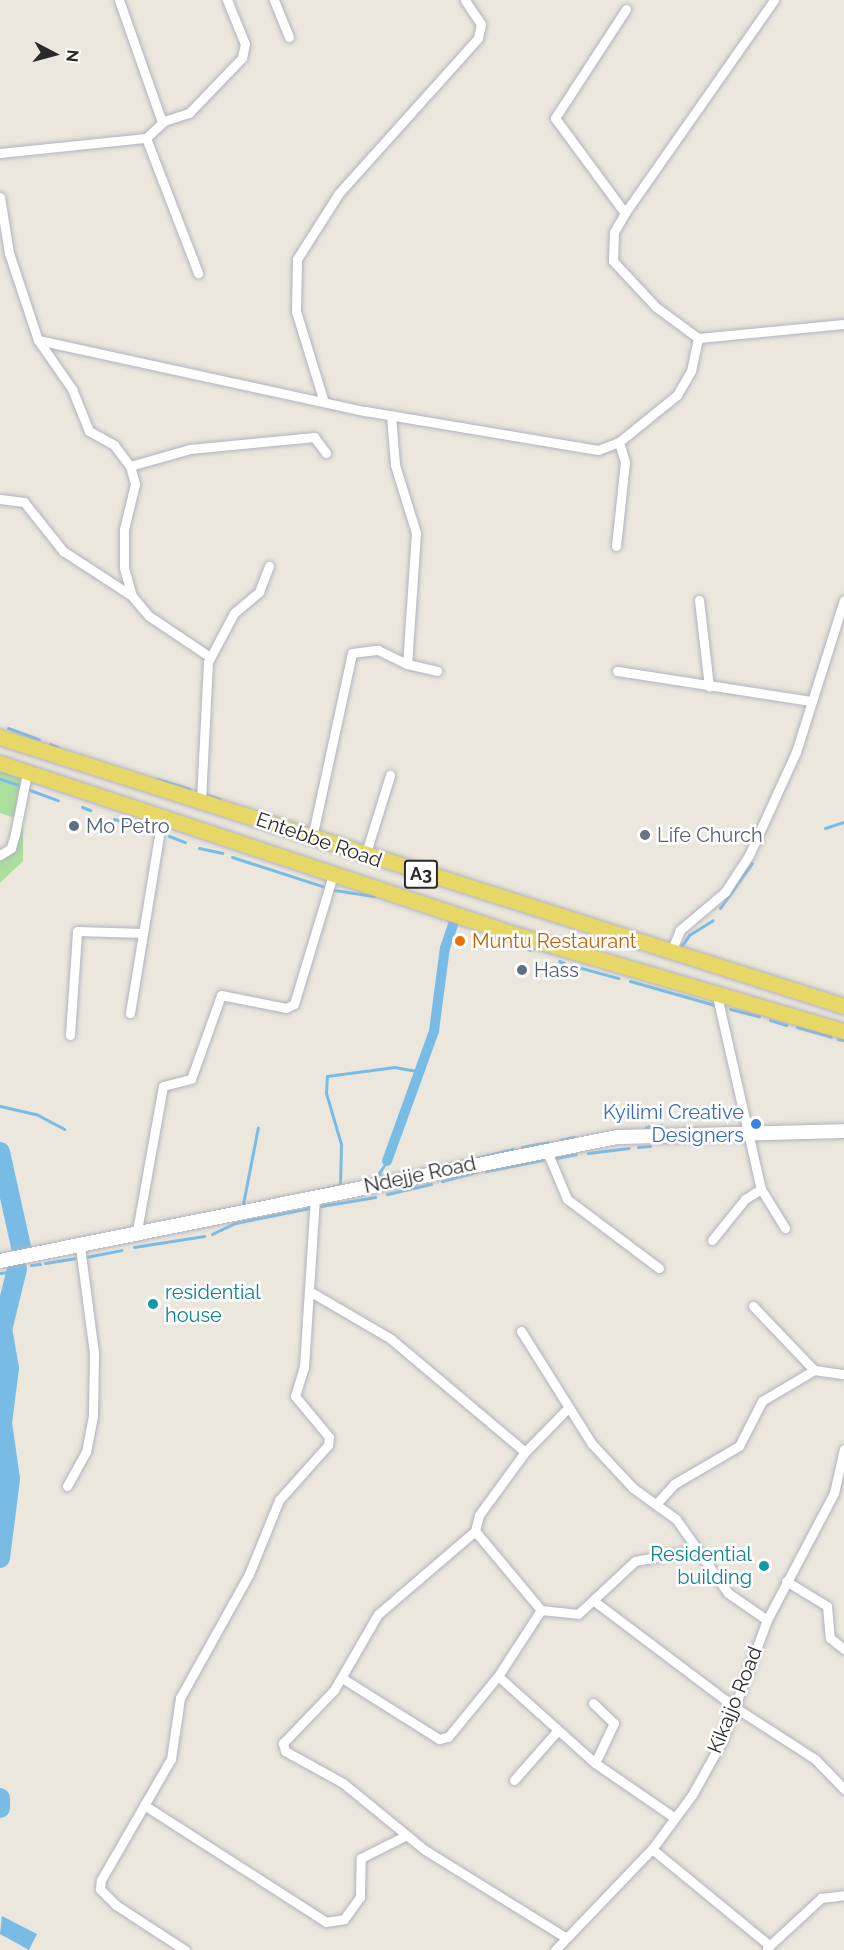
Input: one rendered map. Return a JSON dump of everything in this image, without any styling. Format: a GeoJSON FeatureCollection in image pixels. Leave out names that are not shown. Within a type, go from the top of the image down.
{"type":"FeatureCollection","features":[{"type":"Feature","properties":{"kind":"main road","name":"Entebbe Road"},"geometry":{"type":"LineString","coordinates":[[0,737],[844,1006]]}},
{"type":"Feature","properties":{"kind":"main road","name":"Entebbe Road"},"geometry":{"type":"LineString","coordinates":[[0,763],[122,806],[333,875],[717,996],[844,1031]]}},
{"type":"Feature","properties":{"kind":"main road"},"geometry":{"type":"LineString","coordinates":[[122,806],[134,780]]}},
{"type":"Feature","properties":{"kind":"street"},"geometry":{"type":"LineString","coordinates":[[118,0],[162,122]]}},
{"type":"Feature","properties":{"kind":"street"},"geometry":{"type":"LineString","coordinates":[[0,153],[146,138],[162,122],[189,113],[242,58],[245,44],[227,0]]}},
{"type":"Feature","properties":{"kind":"street"},"geometry":{"type":"LineString","coordinates":[[274,0],[289,37]]}},
{"type":"Feature","properties":{"kind":"street"},"geometry":{"type":"LineString","coordinates":[[323,399],[296,311],[297,259],[339,193],[478,38],[481,24],[465,0]]}},
{"type":"Feature","properties":{"kind":"street"},"geometry":{"type":"LineString","coordinates":[[774,0],[625,213],[614,232],[613,261],[656,307],[698,338],[844,324]]}},
{"type":"Feature","properties":{"kind":"street"},"geometry":{"type":"LineString","coordinates":[[625,213],[555,118],[626,9]]}},
{"type":"Feature","properties":{"kind":"street"},"geometry":{"type":"LineString","coordinates":[[146,138],[198,273]]}},
{"type":"Feature","properties":{"kind":"street"},"geometry":{"type":"LineString","coordinates":[[0,197],[4,255],[38,340],[72,389],[89,431],[114,445],[130,466],[135,484],[124,568],[132,596]]}},
{"type":"Feature","properties":{"kind":"street"},"geometry":{"type":"LineString","coordinates":[[38,340],[323,399],[391,416],[591,449],[619,442],[686,383],[698,338]]}},
{"type":"Feature","properties":{"kind":"street"},"geometry":{"type":"LineString","coordinates":[[391,416],[395,465],[416,533],[407,664]]}},
{"type":"Feature","properties":{"kind":"street"},"geometry":{"type":"LineString","coordinates":[[130,466],[190,449],[314,437],[327,453]]}},
{"type":"Feature","properties":{"kind":"street"},"geometry":{"type":"LineString","coordinates":[[616,546],[625,462],[619,442]]}},
{"type":"Feature","properties":{"kind":"street"},"geometry":{"type":"LineString","coordinates":[[0,499],[24,502],[63,551],[132,596],[149,616],[210,657]]}},
{"type":"Feature","properties":{"kind":"street"},"geometry":{"type":"LineString","coordinates":[[201,800],[210,657],[234,613],[259,592],[269,566]]}},
{"type":"Feature","properties":{"kind":"street"},"geometry":{"type":"LineString","coordinates":[[699,600],[710,686]]}},
{"type":"Feature","properties":{"kind":"street"},"geometry":{"type":"LineString","coordinates":[[671,952],[680,930],[713,904],[739,873],[790,766],[844,600]]}},
{"type":"Feature","properties":{"kind":"street"},"geometry":{"type":"LineString","coordinates":[[312,838],[352,652],[378,650],[407,664],[437,671]]}},
{"type":"Feature","properties":{"kind":"street"},"geometry":{"type":"LineString","coordinates":[[617,671],[810,701]]}},
{"type":"Feature","properties":{"kind":"street"},"geometry":{"type":"LineString","coordinates":[[0,855],[11,848],[27,772]]}},
{"type":"Feature","properties":{"kind":"street"},"geometry":{"type":"LineString","coordinates":[[365,855],[390,775]]}},
{"type":"Feature","properties":{"kind":"street"},"geometry":{"type":"LineString","coordinates":[[130,1013],[162,818]]}},
{"type":"Feature","properties":{"kind":"street"},"geometry":{"type":"LineString","coordinates":[[136,1236],[163,1086],[191,1079],[221,994],[286,1008],[294,1004],[333,875]]}},
{"type":"Feature","properties":{"kind":"street"},"geometry":{"type":"LineString","coordinates":[[70,1035],[76,931],[143,933]]}},
{"type":"Feature","properties":{"kind":"street"},"geometry":{"type":"LineString","coordinates":[[717,996],[751,1133],[761,1189],[785,1228]]}},
{"type":"Feature","properties":{"kind":"street","name":"Ndejje Road"},"geometry":{"type":"LineString","coordinates":[[0,1261],[136,1236],[315,1196],[546,1149],[681,1132],[844,1131]]}},
{"type":"Feature","properties":{"kind":"street"},"geometry":{"type":"LineString","coordinates":[[546,1149],[567,1199],[659,1268]]}},
{"type":"Feature","properties":{"kind":"street"},"geometry":{"type":"LineString","coordinates":[[712,1240],[745,1199],[761,1189]]}},
{"type":"Feature","properties":{"kind":"street"},"geometry":{"type":"LineString","coordinates":[[185,1950],[100,1889],[106,1867],[176,1747],[178,1706],[191,1673],[249,1574],[279,1500],[328,1445],[329,1437],[296,1396],[304,1367],[315,1196]]}},
{"type":"Feature","properties":{"kind":"street"},"geometry":{"type":"LineString","coordinates":[[67,1486],[86,1452],[93,1416],[94,1353],[80,1246]]}},
{"type":"Feature","properties":{"kind":"street"},"geometry":{"type":"LineString","coordinates":[[309,1291],[391,1339],[525,1452]]}},
{"type":"Feature","properties":{"kind":"street"},"geometry":{"type":"LineString","coordinates":[[753,1306],[814,1370]]}},
{"type":"Feature","properties":{"kind":"street"},"geometry":{"type":"LineString","coordinates":[[521,1331],[567,1409],[613,1468],[676,1519],[695,1550],[728,1593],[767,1620]]}},
{"type":"Feature","properties":{"kind":"street"},"geometry":{"type":"LineString","coordinates":[[657,1503],[674,1484],[739,1446],[762,1401],[814,1370],[844,1374]]}},
{"type":"Feature","properties":{"kind":"street"},"geometry":{"type":"LineString","coordinates":[[565,1937],[405,1836],[343,1783],[285,1751],[287,1734],[342,1678],[378,1614],[475,1531],[479,1515],[525,1452],[567,1409]]}},
{"type":"Feature","properties":{"kind":"street","name":"Kikajjo Road"},"geometry":{"type":"LineString","coordinates":[[555,1950],[652,1849],[675,1818],[722,1741],[767,1620],[843,1468],[844,1449]]}},
{"type":"Feature","properties":{"kind":"street"},"geometry":{"type":"LineString","coordinates":[[475,1531],[541,1610],[568,1617],[594,1601],[635,1561],[695,1550]]}},
{"type":"Feature","properties":{"kind":"street"},"geometry":{"type":"LineString","coordinates":[[786,1581],[827,1606],[830,1638],[844,1649]]}},
{"type":"Feature","properties":{"kind":"street"},"geometry":{"type":"LineString","coordinates":[[594,1601],[736,1708],[815,1759],[844,1789]]}},
{"type":"Feature","properties":{"kind":"street"},"geometry":{"type":"LineString","coordinates":[[342,1678],[439,1739],[448,1737],[498,1676],[541,1610]]}},
{"type":"Feature","properties":{"kind":"street"},"geometry":{"type":"LineString","coordinates":[[498,1676],[557,1731],[595,1762],[675,1818]]}},
{"type":"Feature","properties":{"kind":"street"},"geometry":{"type":"LineString","coordinates":[[593,1703],[614,1723],[595,1762]]}},
{"type":"Feature","properties":{"kind":"street"},"geometry":{"type":"LineString","coordinates":[[514,1780],[557,1731]]}},
{"type":"Feature","properties":{"kind":"street"},"geometry":{"type":"LineString","coordinates":[[144,1805],[326,1922],[345,1919],[360,1897],[361,1858],[405,1836]]}},
{"type":"Feature","properties":{"kind":"street"},"geometry":{"type":"LineString","coordinates":[[652,1849],[767,1948],[821,1898],[844,1895]]}},
{"type":"Feature","properties":{"kind":"green space"},"geometry":{"type":"Polygon","coordinates":[[[0,768],[28,779],[14,818],[0,813],[0,768]]]}},
{"type":"Feature","properties":{"kind":"green space"},"geometry":{"type":"Polygon","coordinates":[[[23,818],[23,861],[0,883],[0,858],[23,818]]]}},
{"type":"Feature","properties":{"kind":"water"},"geometry":{"type":"Polygon","coordinates":[[[2,1916],[37,1934],[29,1950],[0,1934],[2,1916]]]}},
{"type":"Feature","properties":{"kind":"waterway"},"geometry":{"type":"LineString","coordinates":[[8,728],[39,739]]}},
{"type":"Feature","properties":{"kind":"waterway"},"geometry":{"type":"LineString","coordinates":[[50,744],[57,747]]}},
{"type":"Feature","properties":{"kind":"waterway"},"geometry":{"type":"LineString","coordinates":[[0,779],[18,785]]}},
{"type":"Feature","properties":{"kind":"waterway"},"geometry":{"type":"LineString","coordinates":[[157,779],[190,789]]}},
{"type":"Feature","properties":{"kind":"waterway"},"geometry":{"type":"LineString","coordinates":[[27,789],[58,800]]}},
{"type":"Feature","properties":{"kind":"waterway"},"geometry":{"type":"LineString","coordinates":[[204,794],[219,799]]}},
{"type":"Feature","properties":{"kind":"waterway"},"geometry":{"type":"LineString","coordinates":[[82,807],[90,810]]}},
{"type":"Feature","properties":{"kind":"waterway"},"geometry":{"type":"LineString","coordinates":[[114,819],[155,830]]}},
{"type":"Feature","properties":{"kind":"waterway"},"geometry":{"type":"LineString","coordinates":[[825,828],[844,822]]}},
{"type":"Feature","properties":{"kind":"waterway"},"geometry":{"type":"LineString","coordinates":[[169,836],[185,842]]}},
{"type":"Feature","properties":{"kind":"waterway"},"geometry":{"type":"LineString","coordinates":[[199,848],[222,853]]}},
{"type":"Feature","properties":{"kind":"waterway"},"geometry":{"type":"LineString","coordinates":[[232,857],[325,887]]}},
{"type":"Feature","properties":{"kind":"waterway"},"geometry":{"type":"LineString","coordinates":[[720,908],[752,863]]}},
{"type":"Feature","properties":{"kind":"waterway"},"geometry":{"type":"LineString","coordinates":[[334,890],[374,896]]}},
{"type":"Feature","properties":{"kind":"waterway"},"geometry":{"type":"LineString","coordinates":[[387,1161],[434,1031],[445,948],[455,919]]}},
{"type":"Feature","properties":{"kind":"waterway"},"geometry":{"type":"LineString","coordinates":[[681,947],[689,935],[713,920]]}},
{"type":"Feature","properties":{"kind":"waterway"},"geometry":{"type":"LineString","coordinates":[[522,944],[530,950]]}},
{"type":"Feature","properties":{"kind":"waterway"},"geometry":{"type":"LineString","coordinates":[[559,961],[564,963]]}},
{"type":"Feature","properties":{"kind":"waterway"},"geometry":{"type":"LineString","coordinates":[[574,966],[618,978]]}},
{"type":"Feature","properties":{"kind":"waterway"},"geometry":{"type":"LineString","coordinates":[[630,981],[715,1005]]}},
{"type":"Feature","properties":{"kind":"waterway"},"geometry":{"type":"LineString","coordinates":[[730,1009],[759,1016]]}},
{"type":"Feature","properties":{"kind":"waterway"},"geometry":{"type":"LineString","coordinates":[[770,1020],[786,1025]]}},
{"type":"Feature","properties":{"kind":"waterway"},"geometry":{"type":"LineString","coordinates":[[797,1027],[831,1037]]}},
{"type":"Feature","properties":{"kind":"waterway"},"geometry":{"type":"LineString","coordinates":[[838,1039],[844,1040]]}},
{"type":"Feature","properties":{"kind":"waterway"},"geometry":{"type":"LineString","coordinates":[[319,1190],[340,1185],[341,1144],[326,1093],[327,1076],[394,1067],[417,1071]]}},
{"type":"Feature","properties":{"kind":"waterway"},"geometry":{"type":"LineString","coordinates":[[0,1106],[36,1114],[64,1129]]}},
{"type":"Feature","properties":{"kind":"waterway"},"geometry":{"type":"LineString","coordinates":[[646,1127],[661,1125]]}},
{"type":"Feature","properties":{"kind":"waterway"},"geometry":{"type":"LineString","coordinates":[[243,1204],[258,1127]]}},
{"type":"Feature","properties":{"kind":"waterway"},"geometry":{"type":"LineString","coordinates":[[560,1140],[574,1137]]}},
{"type":"Feature","properties":{"kind":"waterway"},"geometry":{"type":"LineString","coordinates":[[522,1147],[549,1142]]}},
{"type":"Feature","properties":{"kind":"waterway"},"geometry":{"type":"LineString","coordinates":[[638,1147],[650,1146]]}},
{"type":"Feature","properties":{"kind":"waterway"},"geometry":{"type":"LineString","coordinates":[[588,1153],[629,1148]]}},
{"type":"Feature","properties":{"kind":"waterway"},"geometry":{"type":"LineString","coordinates":[[477,1158],[513,1149]]}},
{"type":"Feature","properties":{"kind":"waterway"},"geometry":{"type":"LineString","coordinates":[[0,1152],[22,1251]]}},
{"type":"Feature","properties":{"kind":"waterway"},"geometry":{"type":"LineString","coordinates":[[556,1158],[576,1154]]}},
{"type":"Feature","properties":{"kind":"waterway"},"geometry":{"type":"LineString","coordinates":[[425,1169],[465,1160]]}},
{"type":"Feature","properties":{"kind":"waterway"},"geometry":{"type":"LineString","coordinates":[[486,1171],[542,1160]]}},
{"type":"Feature","properties":{"kind":"waterway"},"geometry":{"type":"LineString","coordinates":[[384,1179],[379,1173],[387,1161]]}},
{"type":"Feature","properties":{"kind":"waterway"},"geometry":{"type":"LineString","coordinates":[[442,1181],[476,1172]]}},
{"type":"Feature","properties":{"kind":"waterway"},"geometry":{"type":"LineString","coordinates":[[387,1194],[431,1184]]}},
{"type":"Feature","properties":{"kind":"waterway"},"geometry":{"type":"LineString","coordinates":[[321,1206],[375,1197]]}},
{"type":"Feature","properties":{"kind":"waterway"},"geometry":{"type":"LineString","coordinates":[[206,1213],[267,1201]]}},
{"type":"Feature","properties":{"kind":"waterway"},"geometry":{"type":"LineString","coordinates":[[212,1234],[235,1223],[310,1208]]}},
{"type":"Feature","properties":{"kind":"waterway"},"geometry":{"type":"LineString","coordinates":[[134,1247],[204,1236]]}},
{"type":"Feature","properties":{"kind":"waterway"},"geometry":{"type":"LineString","coordinates":[[86,1257],[121,1250]]}},
{"type":"Feature","properties":{"kind":"waterway"},"geometry":{"type":"LineString","coordinates":[[45,1263],[75,1258]]}},
{"type":"Feature","properties":{"kind":"waterway"},"geometry":{"type":"LineString","coordinates":[[31,1265],[40,1264]]}},
{"type":"Feature","properties":{"kind":"waterway"},"geometry":{"type":"LineString","coordinates":[[0,1558],[10,1479],[2,1423],[9,1368],[2,1330],[17,1269]]}},
{"type":"Feature","properties":{"kind":"waterway"},"geometry":{"type":"LineString","coordinates":[[0,1273],[8,1272]]}},
{"type":"Feature","properties":{"kind":"waterway"},"geometry":{"type":"LineString","coordinates":[[0,1798],[0,1808]]}},
{"type":"Feature","properties":{"kind":"place","name":"Mo Petro"},"geometry":{"type":"Point","coordinates":[74,826]}},
{"type":"Feature","properties":{"kind":"place","name":"Life Church"},"geometry":{"type":"Point","coordinates":[645,835]}},
{"type":"Feature","properties":{"kind":"place","name":"Muntu Restaurant"},"geometry":{"type":"Point","coordinates":[460,941]}},
{"type":"Feature","properties":{"kind":"place","name":"Hass"},"geometry":{"type":"Point","coordinates":[522,970]}},
{"type":"Feature","properties":{"kind":"place","name":"Kyilimi Creative Designers"},"geometry":{"type":"Point","coordinates":[756,1124]}},
{"type":"Feature","properties":{"kind":"place","name":"residential house"},"geometry":{"type":"Point","coordinates":[153,1304]}},
{"type":"Feature","properties":{"kind":"place","name":"Residential building"},"geometry":{"type":"Point","coordinates":[764,1566]}}]}
